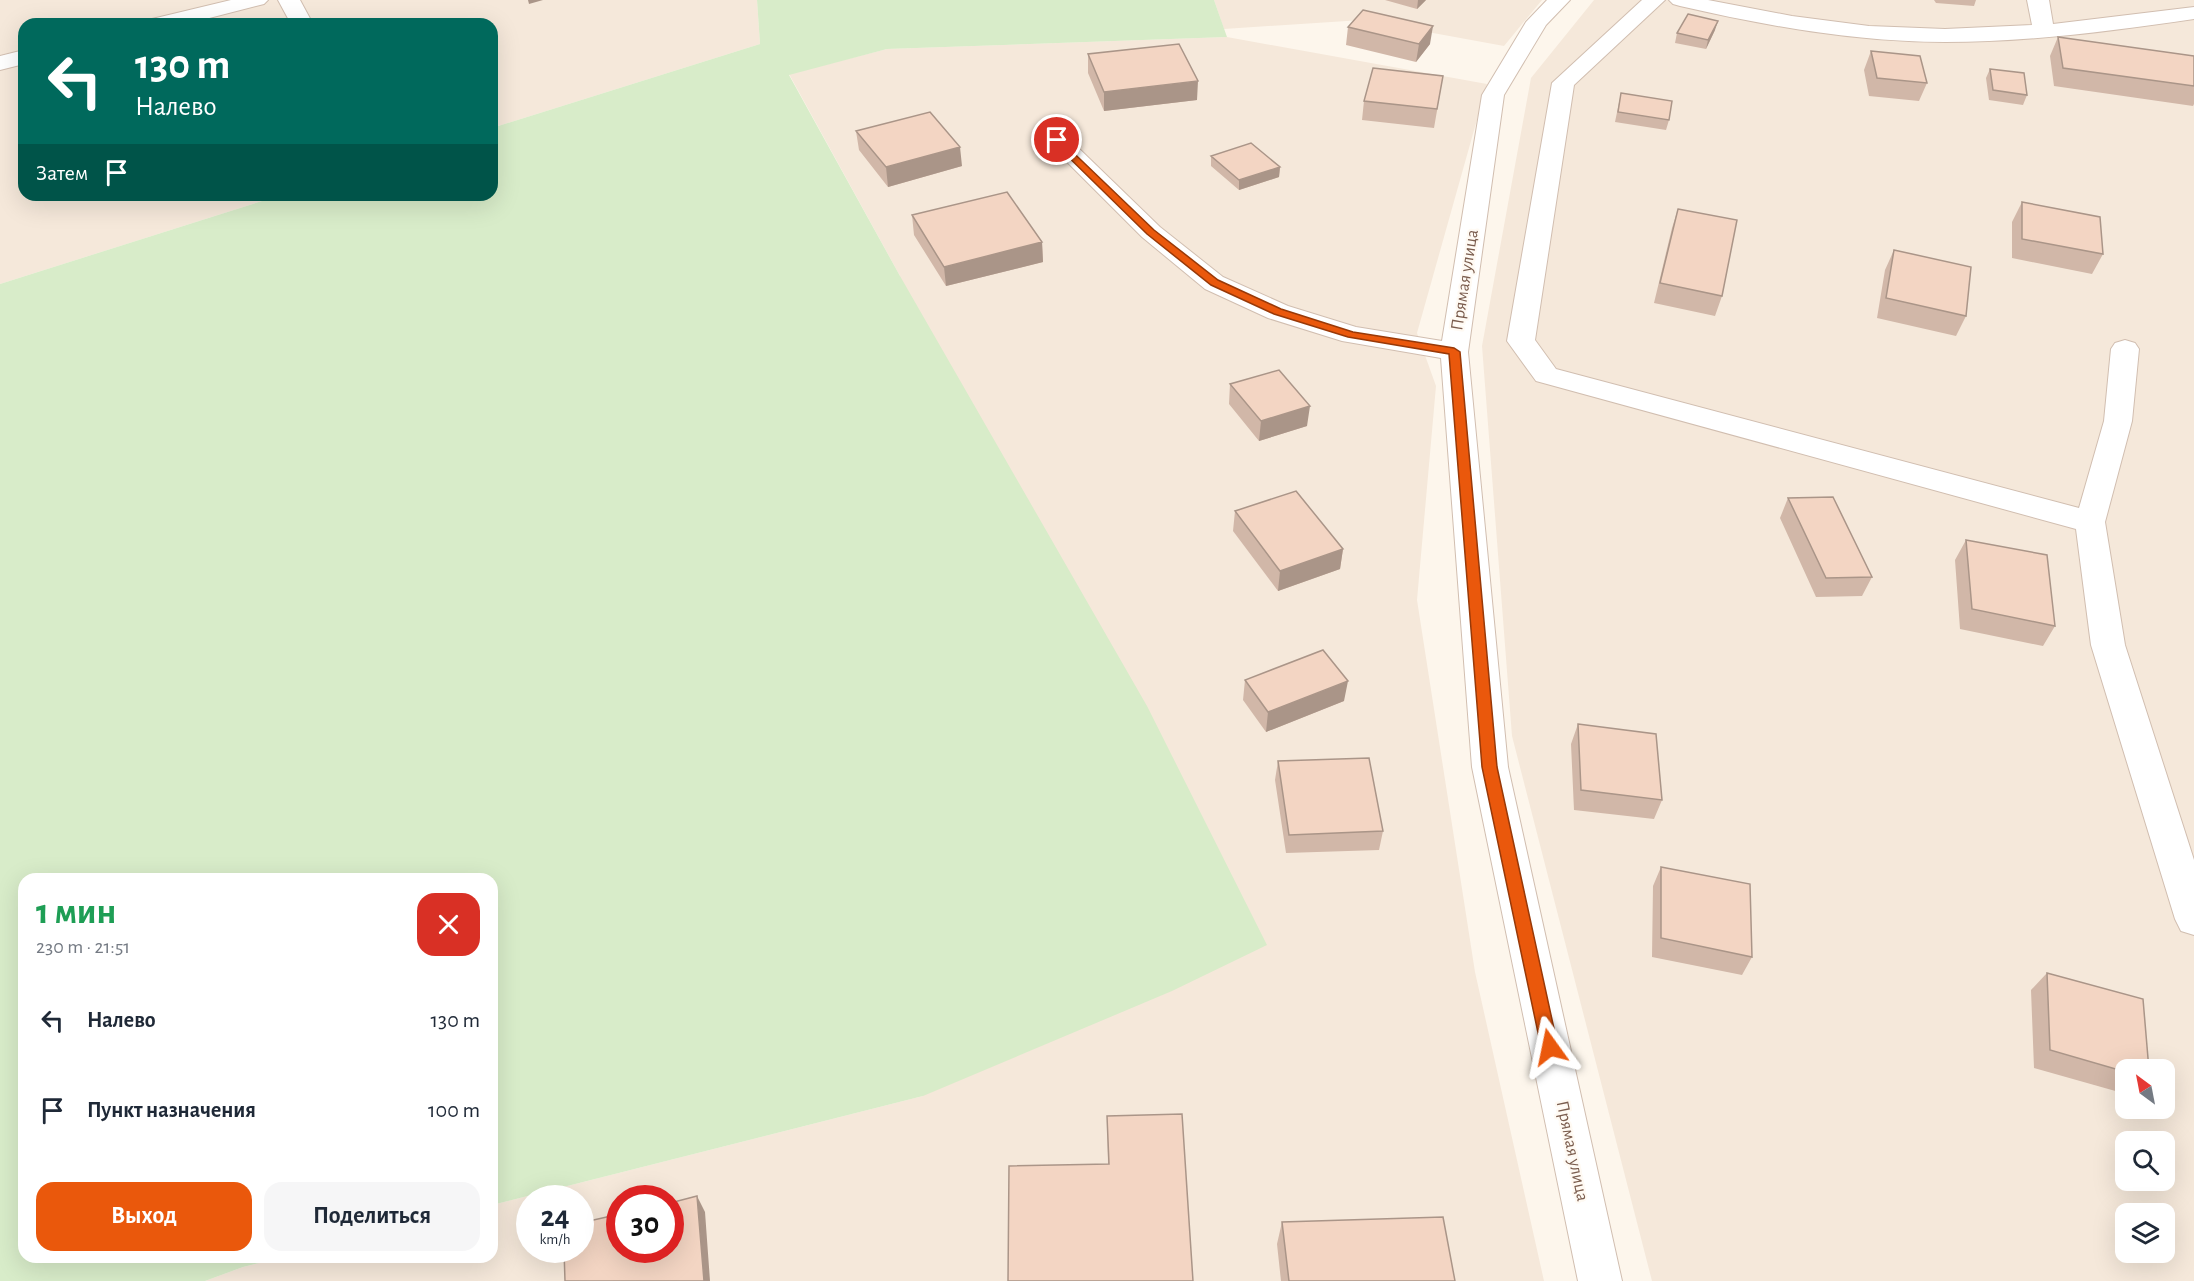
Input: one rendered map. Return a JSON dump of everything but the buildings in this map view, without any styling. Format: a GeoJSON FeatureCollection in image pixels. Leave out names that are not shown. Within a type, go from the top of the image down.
{"type":"FeatureCollection","features":[{"type":"Feature","properties":{"kind":"street"},"geometry":{"type":"LineString","coordinates":[[184,18],[257,0]]}},
{"type":"Feature","properties":{"kind":"street"},"geometry":{"type":"LineString","coordinates":[[289,0],[299,18]]}},
{"type":"Feature","properties":{"kind":"street","name":"Прямая улица"},"geometry":{"type":"LineString","coordinates":[[1559,0],[1537,22],[1493,95],[1454,352],[1490,767],[1600,1281]]}},
{"type":"Feature","properties":{"kind":"street"},"geometry":{"type":"LineString","coordinates":[[1654,0],[1563,83],[1521,341],[1546,375],[2090,522]]}},
{"type":"Feature","properties":{"kind":"street"},"geometry":{"type":"LineString","coordinates":[[1680,0],[1797,24],[1889,33],[1980,36],[2044,31],[2194,13]]}},
{"type":"Feature","properties":{"kind":"street"},"geometry":{"type":"LineString","coordinates":[[2038,0],[2044,31]]}},
{"type":"Feature","properties":{"kind":"street"},"geometry":{"type":"LineString","coordinates":[[0,63],[18,58]]}},
{"type":"Feature","properties":{"kind":"street"},"geometry":{"type":"LineString","coordinates":[[1057,140],[1151,232],[1214,283],[1278,312],[1352,335],[1454,352]]}},
{"type":"Feature","properties":{"kind":"street"},"geometry":{"type":"LineString","coordinates":[[2125,349],[2118,421],[2090,522],[2108,645],[2194,919]]}},
{"type":"Feature","properties":{"kind":"shaded area"},"geometry":{"type":"Polygon","coordinates":[[[0,0],[757,0],[760,44],[498,126],[498,18],[18,18],[18,201],[262,201],[0,284],[0,0]]]}},
{"type":"Feature","properties":{"kind":"shaded area"},"geometry":{"type":"Polygon","coordinates":[[[1214,0],[1542,0],[1504,46],[1362,20],[1224,29],[1214,0]]]}},
{"type":"Feature","properties":{"kind":"shaded area"},"geometry":{"type":"Polygon","coordinates":[[[1594,0],[2194,0],[2194,1281],[1652,1281],[1512,736],[1482,346],[1531,78],[1594,0]]]}},
{"type":"Feature","properties":{"kind":"shaded area"},"geometry":{"type":"Polygon","coordinates":[[[1227,37],[1487,84],[1417,333],[1436,386],[1417,600],[1475,972],[1544,1281],[205,1281],[259,1263],[498,1263],[498,1203],[516,1199],[516,1263],[594,1263],[594,1185],[571,1185],[923,1096],[900,276],[789,74],[887,49],[1227,37]]]}},
{"type":"Feature","properties":{"kind":"green space"},"geometry":{"type":"Polygon","coordinates":[[[757,0],[1214,0],[1227,37],[887,49],[789,75],[900,276],[1147,706],[1267,945],[1172,991],[923,1096],[571,1185],[516,1185],[516,1199],[498,1203],[498,873],[18,873],[18,1263],[259,1263],[205,1281],[0,1281],[0,284],[262,201],[498,201],[498,126],[760,44],[757,0]]]}},
{"type":"Feature","properties":{"kind":"route"},"geometry":{"type":"LineString","coordinates":[[1057,140],[1151,232],[1214,283],[1278,312],[1352,335],[1454,352],[1490,767],[1550,1047]]}}]}
